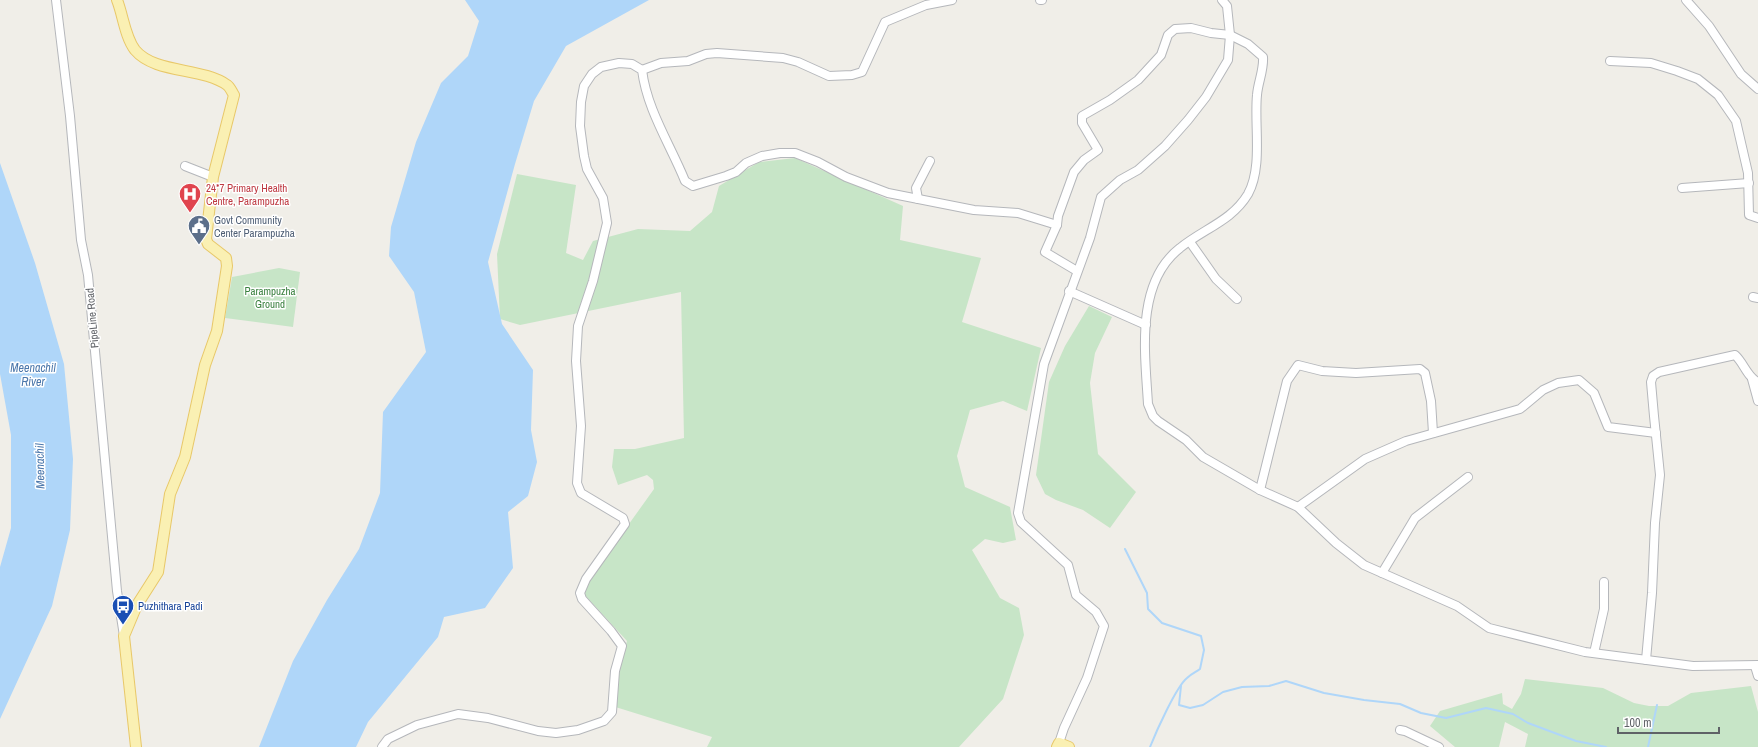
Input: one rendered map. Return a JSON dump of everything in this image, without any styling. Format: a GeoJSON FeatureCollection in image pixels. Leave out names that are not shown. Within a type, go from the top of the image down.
{"type":"FeatureCollection","features":[{"type":"Feature","properties":{"kind":"main road"},"geometry":{"type":"LineString","coordinates":[[117,0],[128,36],[135,50],[148,61],[216,80],[228,86],[234,95],[213,177],[206,242],[226,258],[227,266],[217,331],[205,365],[185,457],[170,494],[158,572],[137,605],[124,636],[136,747]]}},
{"type":"Feature","properties":{"kind":"main road"},"geometry":{"type":"LineString","coordinates":[[1058,745],[1069,747]]}},
{"type":"Feature","properties":{"kind":"street","name":"PipeLine Road"},"geometry":{"type":"LineString","coordinates":[[56,0],[69,109],[81,240],[88,275],[117,591],[124,636]]}},
{"type":"Feature","properties":{"kind":"street"},"geometry":{"type":"LineString","coordinates":[[382,747],[388,739],[418,725],[458,714],[488,718],[538,731],[556,733],[578,730],[604,721],[612,712],[615,671],[622,646],[611,631],[582,599],[580,593],[586,579],[625,524],[623,518],[581,493],[577,483],[581,426],[576,361],[578,326],[593,281],[607,223],[603,198],[587,169],[580,126],[581,102],[584,86],[592,74],[601,68],[619,63],[632,64],[642,70],[661,64],[688,61],[706,54],[717,53],[774,57],[798,62],[829,76],[852,75],[862,72],[885,22],[926,5],[952,0]]}},
{"type":"Feature","properties":{"kind":"street"},"geometry":{"type":"LineString","coordinates":[[1058,745],[1064,728],[1088,678],[1104,626],[1096,612],[1076,596],[1068,565],[1021,522],[1018,513],[1044,364],[1069,292],[1090,238],[1101,197],[1120,180],[1144,165],[1165,146],[1206,97],[1228,60],[1230,35],[1227,6],[1222,0]]}},
{"type":"Feature","properties":{"kind":"street"},"geometry":{"type":"LineString","coordinates":[[1686,0],[1709,26],[1741,74],[1758,89]]}},
{"type":"Feature","properties":{"kind":"street"},"geometry":{"type":"LineString","coordinates":[[1077,271],[1045,252],[1057,225],[1058,216],[1074,172],[1084,160],[1098,150],[1082,123],[1082,116],[1110,100],[1138,80],[1161,55],[1168,35],[1175,29],[1191,28],[1211,33],[1230,35],[1248,44],[1263,57],[1257,94],[1255,174],[1252,186],[1241,204],[1221,222],[1180,248],[1158,273],[1148,305],[1146,325],[1148,404],[1153,416],[1163,426],[1186,440],[1203,457],[1260,490],[1298,507],[1342,548],[1364,565],[1457,606],[1489,628],[1516,636],[1585,652],[1693,666],[1756,666],[1758,676]]}},
{"type":"Feature","properties":{"kind":"street"},"geometry":{"type":"LineString","coordinates":[[1610,61],[1651,63],[1677,71],[1698,79],[1718,95],[1736,121],[1748,173],[1749,215],[1758,218]]}},
{"type":"Feature","properties":{"kind":"street"},"geometry":{"type":"LineString","coordinates":[[642,70],[643,80],[656,120],[686,181],[693,186],[736,172],[746,163],[762,156],[780,153],[795,153],[808,157],[846,177],[876,189],[902,197],[951,204],[974,210],[1018,213],[1057,225]]}},
{"type":"Feature","properties":{"kind":"street"},"geometry":{"type":"LineString","coordinates":[[918,199],[916,188],[930,161]]}},
{"type":"Feature","properties":{"kind":"street"},"geometry":{"type":"LineString","coordinates":[[185,166],[213,177]]}},
{"type":"Feature","properties":{"kind":"street"},"geometry":{"type":"LineString","coordinates":[[1682,188],[1748,184]]}},
{"type":"Feature","properties":{"kind":"street"},"geometry":{"type":"LineString","coordinates":[[1190,242],[1216,280],[1237,299]]}},
{"type":"Feature","properties":{"kind":"street"},"geometry":{"type":"LineString","coordinates":[[1069,292],[1146,325]]}},
{"type":"Feature","properties":{"kind":"street"},"geometry":{"type":"LineString","coordinates":[[1646,660],[1652,593],[1655,524],[1660,475],[1651,382],[1653,376],[1659,372],[1734,355],[1740,359],[1755,380],[1758,401]]}},
{"type":"Feature","properties":{"kind":"street"},"geometry":{"type":"LineString","coordinates":[[1260,490],[1286,381],[1298,364],[1322,370],[1356,373],[1420,369],[1425,373],[1431,401],[1433,433]]}},
{"type":"Feature","properties":{"kind":"street"},"geometry":{"type":"LineString","coordinates":[[1298,507],[1365,459],[1406,441],[1520,409],[1543,390],[1558,382],[1579,380],[1594,393],[1608,427],[1656,433]]}},
{"type":"Feature","properties":{"kind":"street"},"geometry":{"type":"LineString","coordinates":[[1382,573],[1415,518],[1468,477]]}},
{"type":"Feature","properties":{"kind":"street"},"geometry":{"type":"LineString","coordinates":[[1594,653],[1604,610],[1604,582]]}},
{"type":"Feature","properties":{"kind":"street"},"geometry":{"type":"LineString","coordinates":[[1400,730],[1439,747]]}},
{"type":"Feature","properties":{"kind":"green space"},"geometry":{"type":"Polygon","coordinates":[[[795,158],[903,206],[900,240],[981,258],[962,322],[1041,348],[1027,411],[1003,401],[970,410],[957,456],[965,487],[1010,507],[1016,540],[1003,543],[985,539],[972,550],[1000,598],[1019,608],[1024,635],[1003,699],[959,747],[707,747],[712,737],[609,705],[627,641],[581,591],[654,489],[653,480],[647,475],[618,485],[612,467],[614,449],[635,449],[684,438],[681,292],[520,325],[500,319],[497,254],[517,174],[576,185],[566,253],[583,260],[593,241],[638,229],[690,231],[712,212],[719,186],[759,162],[795,158]]]}},
{"type":"Feature","properties":{"kind":"green space","name":"Parampuzha Ground"},"geometry":{"type":"Polygon","coordinates":[[[279,268],[300,272],[293,327],[225,318],[232,277],[279,268]]]}},
{"type":"Feature","properties":{"kind":"green space"},"geometry":{"type":"Polygon","coordinates":[[[1089,306],[1112,317],[1095,353],[1090,383],[1098,454],[1136,492],[1110,528],[1083,510],[1056,500],[1045,494],[1036,475],[1049,382],[1065,346],[1089,306]]]}},
{"type":"Feature","properties":{"kind":"green space"},"geometry":{"type":"Polygon","coordinates":[[[1525,679],[1603,688],[1634,703],[1649,706],[1668,706],[1691,693],[1751,686],[1758,712],[1758,747],[1525,747],[1528,734],[1505,722],[1499,747],[1455,747],[1430,726],[1440,711],[1502,693],[1503,704],[1512,709],[1521,694],[1525,679]]]}},
{"type":"Feature","properties":{"kind":"water"},"geometry":{"type":"Polygon","coordinates":[[[465,0],[649,0],[566,46],[534,101],[488,262],[502,324],[533,370],[531,430],[537,462],[528,496],[508,512],[513,568],[485,608],[444,617],[438,637],[368,722],[356,747],[259,747],[293,661],[327,600],[359,549],[380,493],[383,412],[426,352],[414,292],[389,256],[391,227],[416,142],[441,83],[468,56],[479,21],[465,0]]]}},
{"type":"Feature","properties":{"kind":"water","name":"Meenachil River"},"geometry":{"type":"Polygon","coordinates":[[[0,163],[35,263],[64,364],[73,459],[70,530],[52,606],[0,719],[0,567],[11,528],[11,435],[0,374],[0,163]]]}},
{"type":"Feature","properties":{"kind":"waterway"},"geometry":{"type":"LineString","coordinates":[[1125,549],[1147,593],[1148,609],[1162,623],[1201,636],[1204,650],[1200,669],[1190,675],[1177,690],[1150,747]]}},
{"type":"Feature","properties":{"kind":"waterway"},"geometry":{"type":"LineString","coordinates":[[1181,686],[1179,705],[1190,708],[1203,705],[1223,692],[1242,687],[1269,686],[1286,681],[1324,693],[1400,704],[1421,713],[1446,718],[1486,708],[1513,714],[1528,723],[1576,741],[1606,747]]}},
{"type":"Feature","properties":{"kind":"waterway"},"geometry":{"type":"LineString","coordinates":[[1648,747],[1657,705]]}},
{"type":"Feature","properties":{"kind":"place","name":"24*7 Primary Health Centre, Parampuzha"},"geometry":{"type":"Point","coordinates":[190,214]}},
{"type":"Feature","properties":{"kind":"place","name":"Govt Community Center Parampuzha"},"geometry":{"type":"Point","coordinates":[199,246]}},
{"type":"Feature","properties":{"kind":"place","name":"Puzhithara Padi"},"geometry":{"type":"Point","coordinates":[123,626]}},
{"type":"Feature","properties":{"kind":"water label","name":"Meenachil"},"geometry":{"type":"Point","coordinates":[40,466]}}]}
